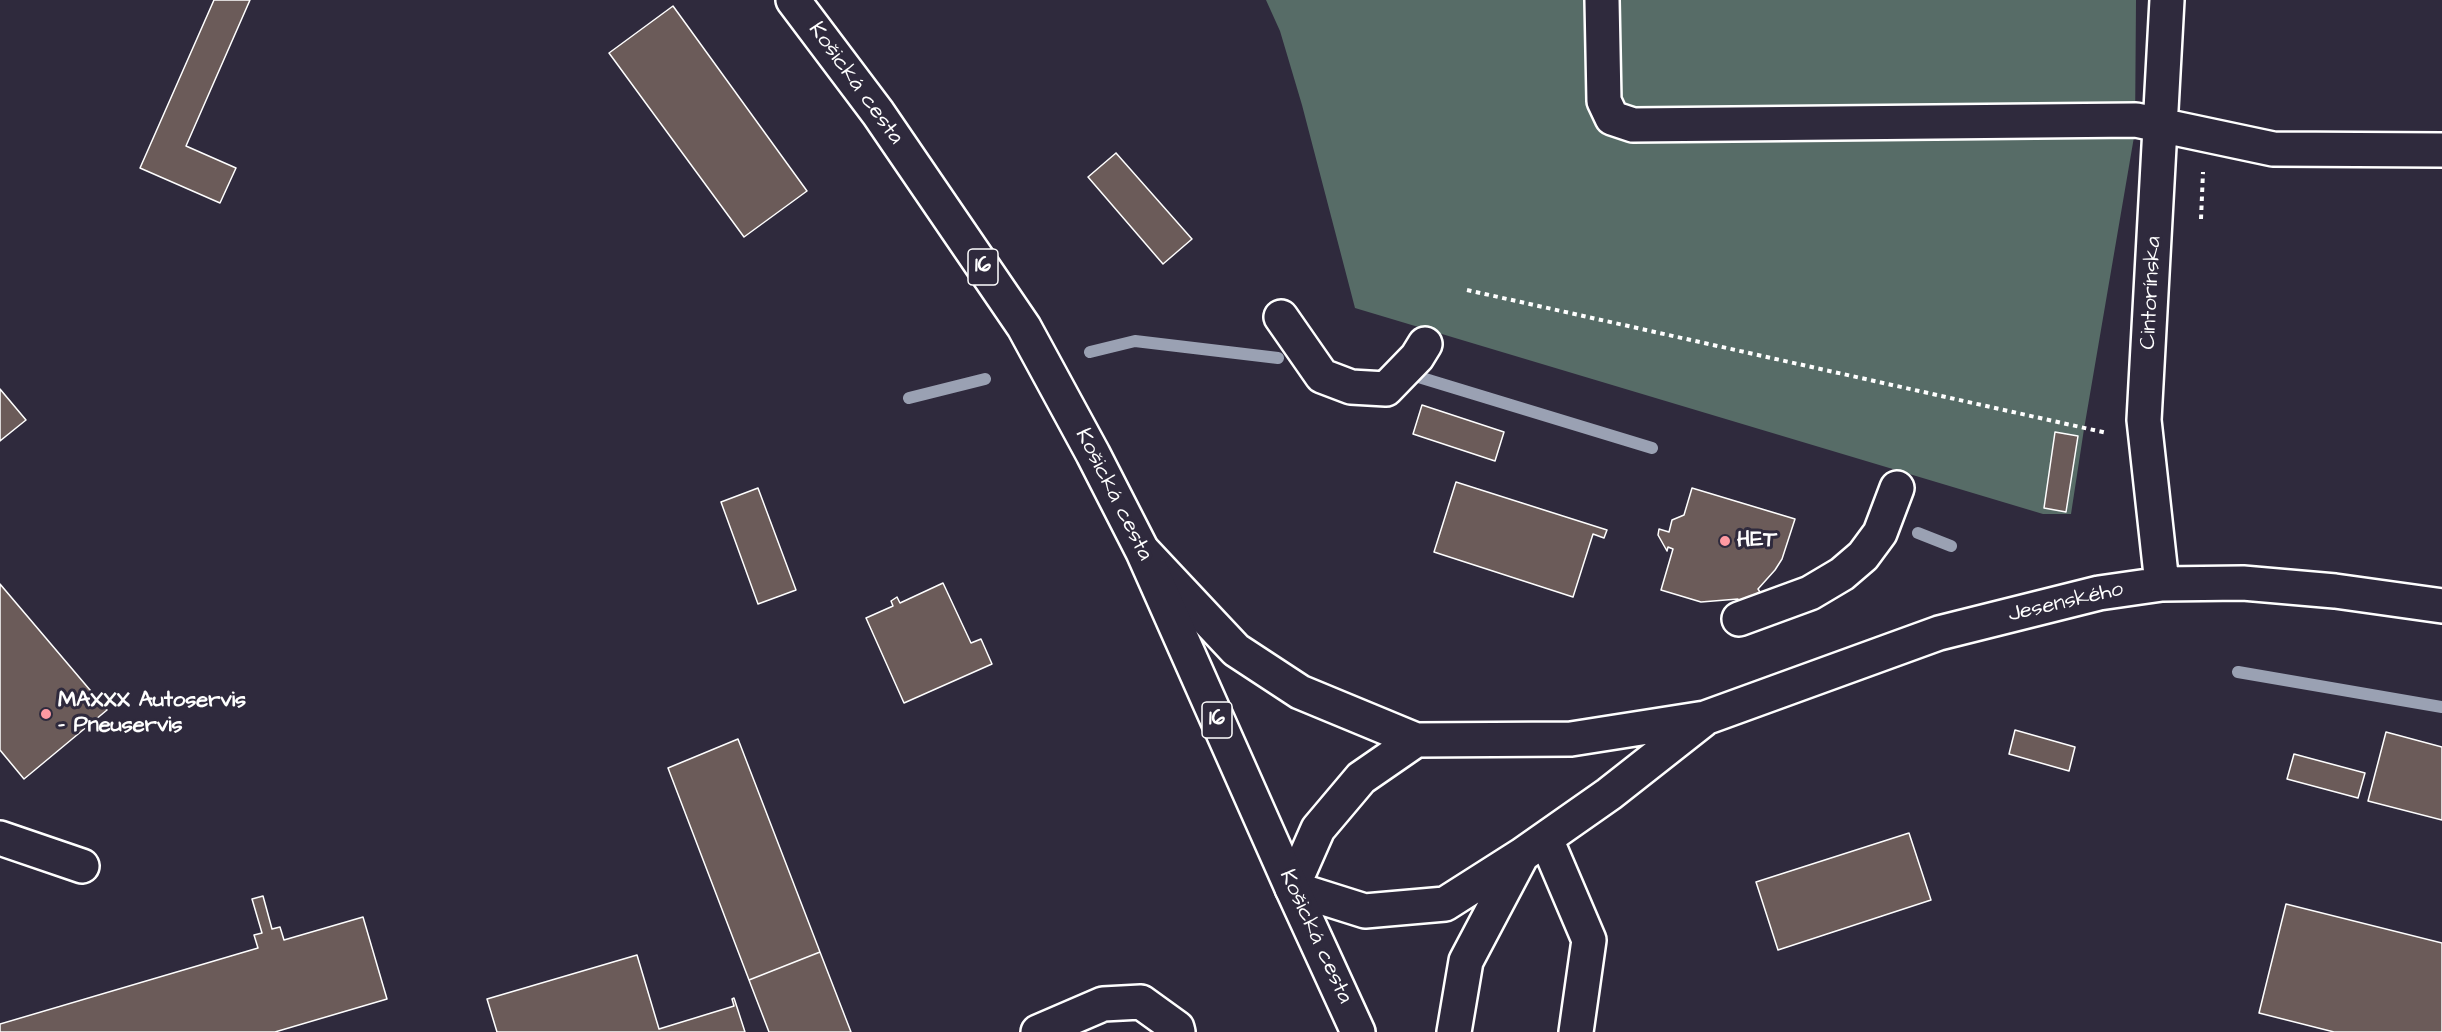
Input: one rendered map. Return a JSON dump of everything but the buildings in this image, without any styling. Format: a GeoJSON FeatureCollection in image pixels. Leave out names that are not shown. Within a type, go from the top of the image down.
{"type":"FeatureCollection","features":[{"type":"Feature","properties":{"kind":"street","name":"Košická cesta"},"geometry":{"type":"LineString","coordinates":[[793,0],[878,113],[1024,327],[1143,552],[1358,1032]]}},
{"type":"Feature","properties":{"kind":"street"},"geometry":{"type":"LineString","coordinates":[[1602,0],[1604,101],[1612,118],[1633,125],[2136,120],[2273,149],[2442,150]]}},
{"type":"Feature","properties":{"kind":"street","name":"Cintorínska"},"geometry":{"type":"LineString","coordinates":[[2162,584],[2144,420],[2167,0]]}},
{"type":"Feature","properties":{"kind":"street"},"geometry":{"type":"LineString","coordinates":[[1281,317],[1322,376],[1351,387],[1386,389],[1417,357],[1425,344]]}},
{"type":"Feature","properties":{"kind":"street"},"geometry":{"type":"LineString","coordinates":[[1739,619],[1810,593],[1849,568],[1863,556],[1880,533],[1898,488]]}},
{"type":"Feature","properties":{"kind":"street"},"geometry":{"type":"LineString","coordinates":[[1143,552],[1236,650],[1299,692],[1416,740],[1571,739],[1705,718]]}},
{"type":"Feature","properties":{"kind":"street","name":"Jesenského"},"geometry":{"type":"LineString","coordinates":[[1705,718],[1939,633],[2099,593],[2162,584],[2243,583],[2335,591],[2442,606]]}},
{"type":"Feature","properties":{"kind":"street"},"geometry":{"type":"LineString","coordinates":[[1416,740],[1361,778],[1318,829],[1292,888],[1365,910],[1445,904],[1534,847],[1609,794],[1705,718]]}},
{"type":"Feature","properties":{"kind":"street"},"geometry":{"type":"LineString","coordinates":[[0,838],[82,866]]}},
{"type":"Feature","properties":{"kind":"street"},"geometry":{"type":"LineString","coordinates":[[1454,1032],[1466,961],[1534,847]]}},
{"type":"Feature","properties":{"kind":"street"},"geometry":{"type":"LineString","coordinates":[[1534,847],[1589,939],[1576,1032]]}},
{"type":"Feature","properties":{"kind":"street"},"geometry":{"type":"LineString","coordinates":[[1038,1032],[1103,1004],[1141,1002],[1177,1028],[1178,1032]]}},
{"type":"Feature","properties":{"kind":"path"},"geometry":{"type":"LineString","coordinates":[[1467,290],[2146,441]]}},
{"type":"Feature","properties":{"kind":"green space"},"geometry":{"type":"Polygon","coordinates":[[[1266,0],[2136,0],[2135,131],[2071,514],[2043,514],[1355,308],[1302,105],[1280,31],[1266,0]]]}},
{"type":"Feature","properties":{"kind":"waterway"},"geometry":{"type":"LineString","coordinates":[[1090,352],[1135,341],[1278,358]]}},
{"type":"Feature","properties":{"kind":"waterway"},"geometry":{"type":"LineString","coordinates":[[1412,375],[1652,448]]}},
{"type":"Feature","properties":{"kind":"waterway"},"geometry":{"type":"LineString","coordinates":[[909,398],[985,379]]}},
{"type":"Feature","properties":{"kind":"waterway"},"geometry":{"type":"LineString","coordinates":[[1918,533],[1951,546]]}},
{"type":"Feature","properties":{"kind":"waterway"},"geometry":{"type":"LineString","coordinates":[[2238,672],[2442,707]]}},
{"type":"Feature","properties":{"kind":"place","name":"HET"},"geometry":{"type":"Point","coordinates":[1725,541]}},
{"type":"Feature","properties":{"kind":"place","name":"MAXXX Autoservis - Pneuservis"},"geometry":{"type":"Point","coordinates":[46,714]}}]}
